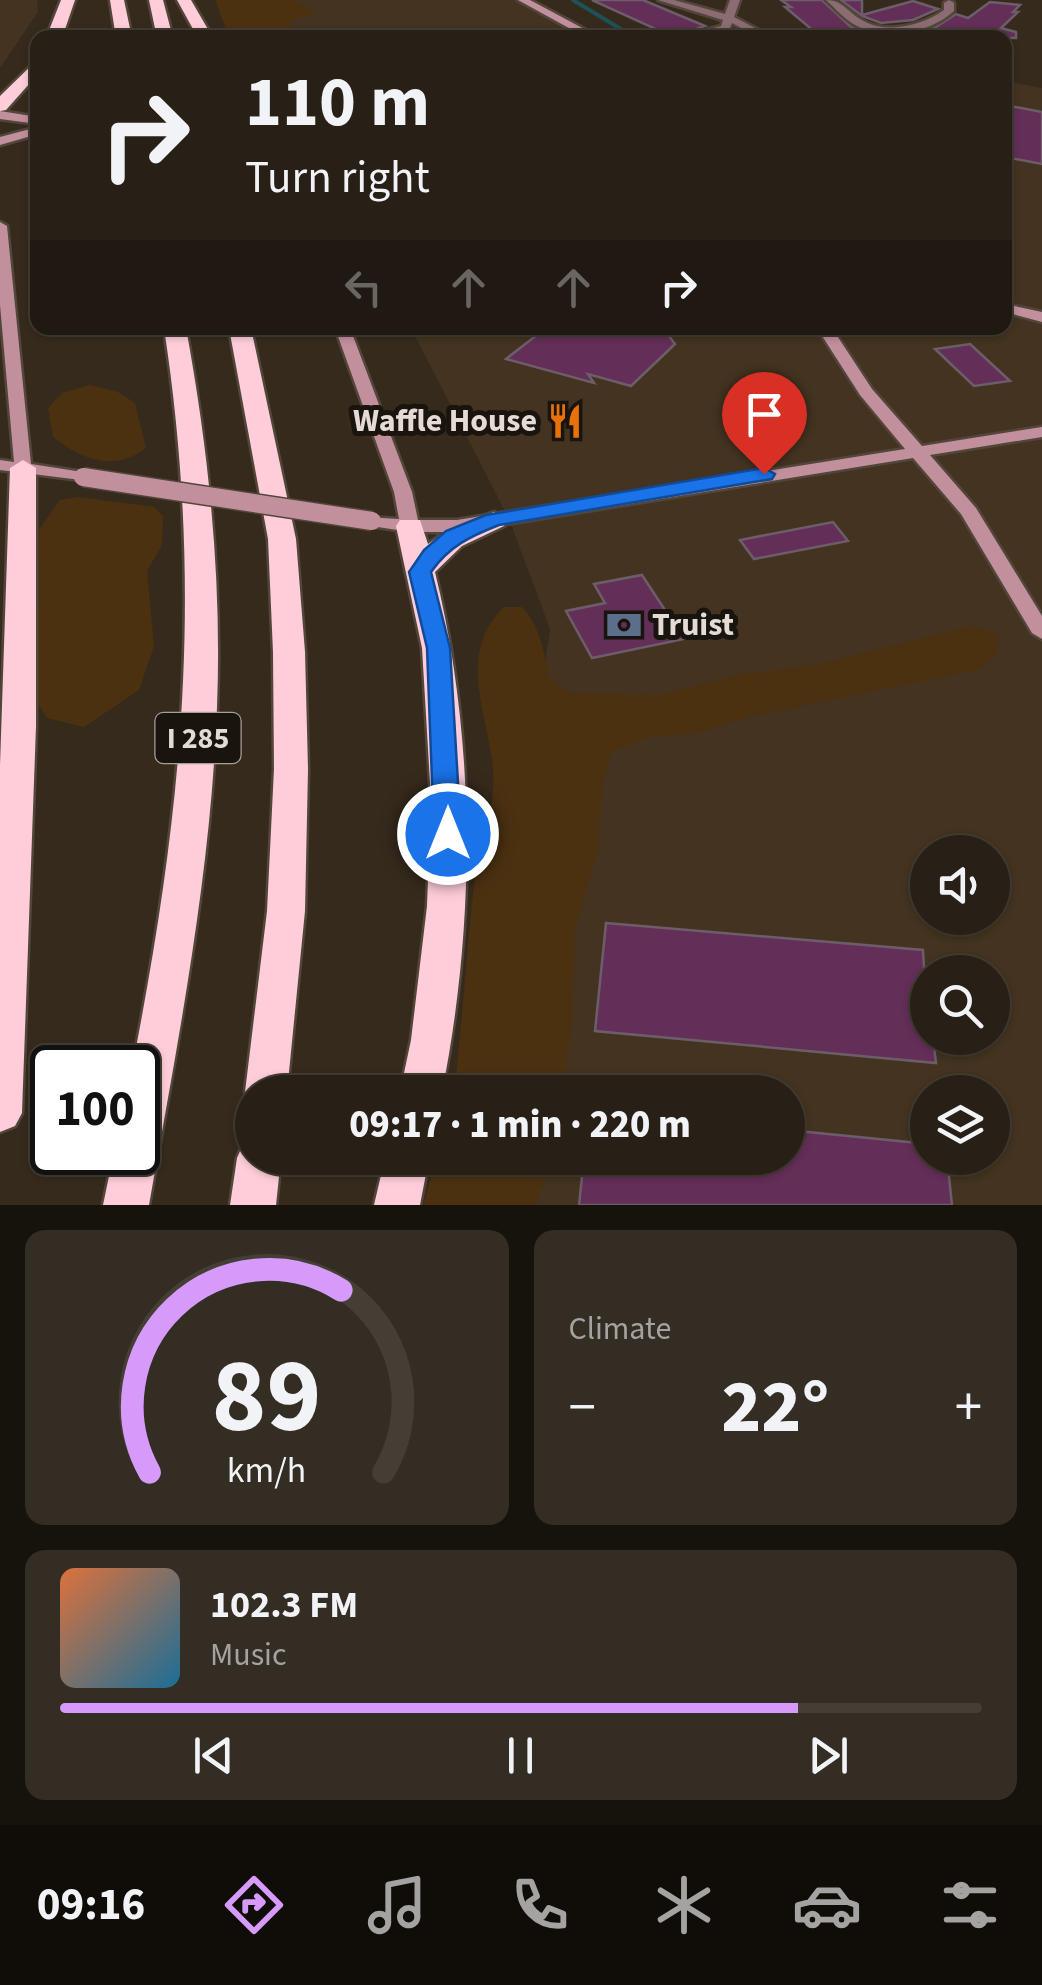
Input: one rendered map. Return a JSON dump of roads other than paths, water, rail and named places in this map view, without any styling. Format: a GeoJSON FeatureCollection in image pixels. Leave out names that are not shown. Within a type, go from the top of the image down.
{"type":"FeatureCollection","features":[{"type":"Feature","properties":{"kind":"highway"},"geometry":{"type":"LineString","coordinates":[[57,30],[68,0]]}},
{"type":"Feature","properties":{"kind":"highway"},"geometry":{"type":"LineString","coordinates":[[117,0],[123,30]]}},
{"type":"Feature","properties":{"kind":"highway"},"geometry":{"type":"LineString","coordinates":[[156,0],[163,30]]}},
{"type":"Feature","properties":{"kind":"highway"},"geometry":{"type":"LineString","coordinates":[[184,0],[201,30]]}},
{"type":"Feature","properties":{"kind":"highway"},"geometry":{"type":"LineString","coordinates":[[0,106],[30,74]]}},
{"type":"Feature","properties":{"kind":"highway"},"geometry":{"type":"LineString","coordinates":[[0,96],[22,84]]}},
{"type":"Feature","properties":{"kind":"highway","name":"I 285"},"geometry":{"type":"LineString","coordinates":[[157,1045],[173,959],[197,761],[202,612],[200,536],[176,335]]}},
{"type":"Feature","properties":{"kind":"highway"},"geometry":{"type":"LineString","coordinates":[[241,335],[282,539],[289,652],[291,768],[286,911],[268,1075]]}},
{"type":"Feature","properties":{"kind":"highway"},"geometry":{"type":"LineString","coordinates":[[0,1113],[19,726],[12,466]]}},
{"type":"Feature","properties":{"kind":"highway"},"geometry":{"type":"LineString","coordinates":[[420,572],[440,545],[454,535],[494,520]]}},
{"type":"Feature","properties":{"kind":"highway"},"geometry":{"type":"LineString","coordinates":[[410,526],[438,648],[449,798],[446,906],[425,1075]]}},
{"type":"Feature","properties":{"kind":"highway","name":"I 285"},"geometry":{"type":"LineString","coordinates":[[126,1205],[132,1175]]}},
{"type":"Feature","properties":{"kind":"highway"},"geometry":{"type":"LineString","coordinates":[[253,1205],[257,1175]]}},
{"type":"Feature","properties":{"kind":"highway"},"geometry":{"type":"LineString","coordinates":[[397,1205],[403,1175]]}},
{"type":"Feature","properties":{"kind":"main road"},"geometry":{"type":"LineString","coordinates":[[523,0],[581,30]]}},
{"type":"Feature","properties":{"kind":"main road"},"geometry":{"type":"LineString","coordinates":[[0,115],[30,120]]}},
{"type":"Feature","properties":{"kind":"main road"},"geometry":{"type":"LineString","coordinates":[[0,141],[30,132]]}},
{"type":"Feature","properties":{"kind":"main road"},"geometry":{"type":"LineString","coordinates":[[0,226],[12,466],[372,521],[457,526],[1042,432]]}},
{"type":"Feature","properties":{"kind":"main road"},"geometry":{"type":"LineString","coordinates":[[1012,310],[1042,317]]}},
{"type":"Feature","properties":{"kind":"main road"},"geometry":{"type":"LineString","coordinates":[[345,335],[402,492],[410,526]]}},
{"type":"Feature","properties":{"kind":"main road"},"geometry":{"type":"LineString","coordinates":[[829,335],[866,392],[969,512],[1042,633]]}},
{"type":"Feature","properties":{"kind":"street"},"geometry":{"type":"LineString","coordinates":[[663,0],[731,19],[753,30]]}},
{"type":"Feature","properties":{"kind":"street"},"geometry":{"type":"LineString","coordinates":[[716,30],[725,28],[731,19],[735,0]]}},
{"type":"Feature","properties":{"kind":"street"},"geometry":{"type":"LineString","coordinates":[[831,0],[863,24],[891,29],[934,22],[955,3],[934,0]]}},
{"type":"Feature","properties":{"kind":"waterway"},"geometry":{"type":"LineString","coordinates":[[573,0],[622,30]]}},
{"type":"Feature","properties":{"kind":"place","name":"Waffle House"},"geometry":{"type":"Point","coordinates":[565,421]}},
{"type":"Feature","properties":{"kind":"place","name":"Truist"},"geometry":{"type":"Point","coordinates":[624,625]}}]}
